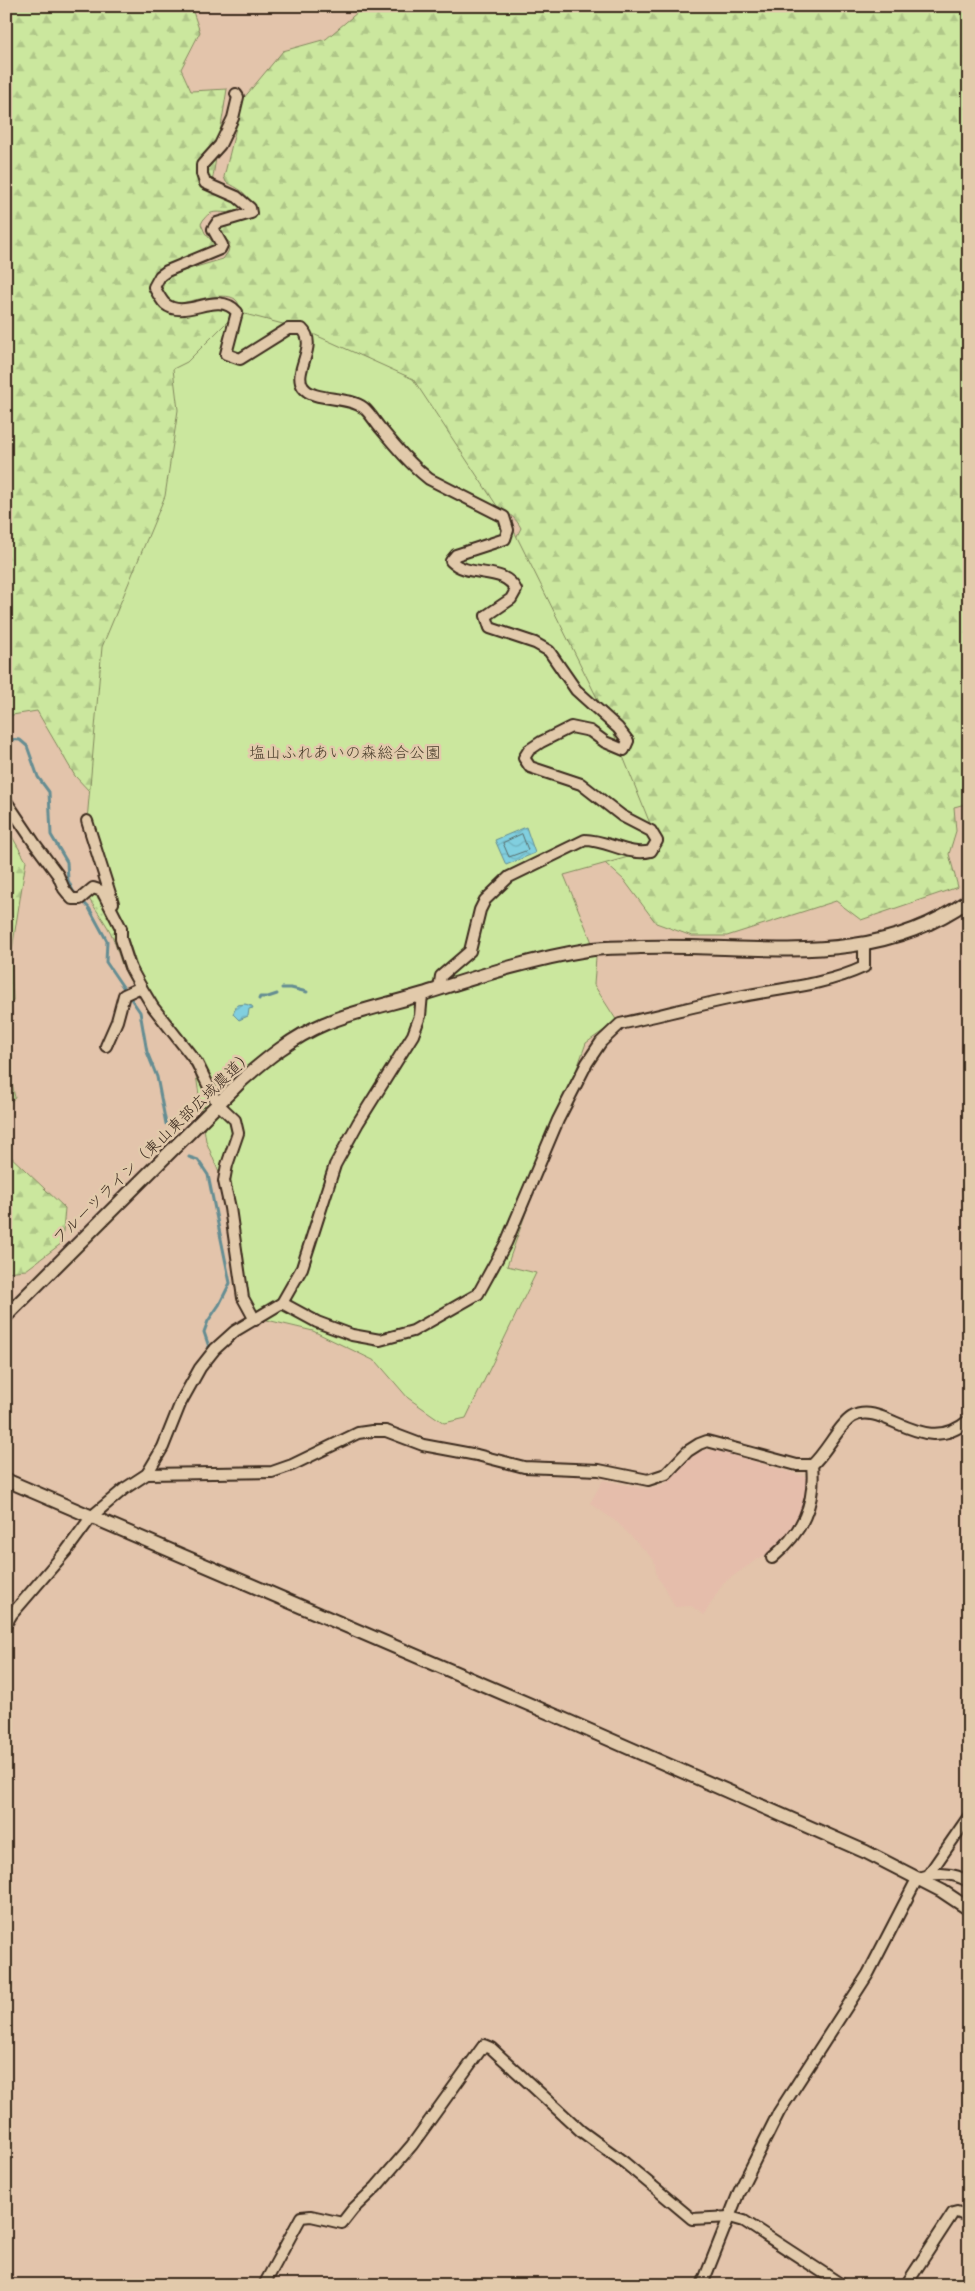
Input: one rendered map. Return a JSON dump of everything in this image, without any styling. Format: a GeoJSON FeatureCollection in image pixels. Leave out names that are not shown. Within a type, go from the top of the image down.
{"type":"FeatureCollection","features":[{"type":"Feature","properties":{"kind":"street"},"geometry":{"type":"LineString","coordinates":[[236,94],[238,97],[233,118],[220,145],[202,165],[202,174],[206,183],[237,198],[250,208],[251,213],[217,223],[214,226],[214,232],[222,245],[220,249],[160,276],[154,287],[165,304],[179,309],[217,302],[233,308],[237,312],[226,354],[240,359],[288,329],[302,329],[306,332],[308,341],[300,379],[301,386],[315,395],[345,399],[364,408],[403,456],[418,470],[429,478],[504,517],[508,530],[504,539],[456,555],[451,561],[461,568],[502,577],[512,582],[516,590],[510,599],[486,616],[490,628],[534,643],[549,651],[576,690],[618,728],[628,741],[624,750],[605,742],[590,731],[571,727],[540,742],[529,750],[524,758],[530,767],[581,784],[622,816],[651,831],[657,841],[651,850],[639,854],[598,840],[585,840],[509,877],[485,900],[480,910],[470,951],[441,976],[440,989]]}},
{"type":"Feature","properties":{"kind":"street"},"geometry":{"type":"LineString","coordinates":[[6,801],[34,844],[58,875],[64,889],[72,899],[83,896],[93,888],[102,891],[121,928]]}},
{"type":"Feature","properties":{"kind":"street"},"geometry":{"type":"LineString","coordinates":[[87,822],[121,928],[121,939],[138,988],[197,1063],[217,1103],[234,1120],[238,1133],[227,1165],[224,1181],[230,1208],[243,1298],[255,1320]]}},
{"type":"Feature","properties":{"kind":"street","name":"フルーツライン（東山東部広域農道）"},"geometry":{"type":"LineString","coordinates":[[6,1316],[217,1103],[266,1059],[308,1032],[337,1019],[539,960],[588,950],[644,947],[808,950],[864,944],[892,938],[950,913],[969,900]]}},
{"type":"Feature","properties":{"kind":"street"},"geometry":{"type":"LineString","coordinates":[[282,1303],[298,1314],[317,1322],[352,1335],[380,1340],[413,1331],[478,1294],[506,1243],[558,1120],[587,1063],[609,1032],[620,1024],[743,996],[821,983],[843,977],[864,967],[864,944]]}},
{"type":"Feature","properties":{"kind":"street"},"geometry":{"type":"LineString","coordinates":[[106,1046],[117,1021],[124,995],[138,988]]}},
{"type":"Feature","properties":{"kind":"street"},"geometry":{"type":"LineString","coordinates":[[6,1624],[12,1614],[67,1550],[92,1516],[124,1489],[146,1474],[163,1448],[181,1402],[200,1368],[215,1349],[235,1331],[282,1303],[302,1268],[335,1165],[358,1123],[412,1035],[420,1016],[422,994]]}},
{"type":"Feature","properties":{"kind":"street"},"geometry":{"type":"LineString","coordinates":[[146,1474],[272,1472],[292,1465],[358,1433],[372,1430],[386,1431],[423,1445],[524,1466],[599,1470],[648,1480],[666,1474],[688,1451],[707,1441],[797,1465],[812,1465],[821,1457],[846,1422],[861,1414],[876,1415],[914,1432],[924,1434],[947,1431],[969,1420]]}},
{"type":"Feature","properties":{"kind":"street"},"geometry":{"type":"LineString","coordinates":[[772,1558],[792,1540],[810,1509],[813,1482],[812,1465]]}},
{"type":"Feature","properties":{"kind":"street"},"geometry":{"type":"LineString","coordinates":[[6,1480],[546,1711],[923,1877],[969,1909]]}},
{"type":"Feature","properties":{"kind":"street"},"geometry":{"type":"LineString","coordinates":[[702,2285],[739,2192],[779,2112],[868,1974],[923,1877],[969,1816]]}},
{"type":"Feature","properties":{"kind":"street"},"geometry":{"type":"LineString","coordinates":[[923,1877],[960,1875],[969,1882]]}},
{"type":"Feature","properties":{"kind":"street"},"geometry":{"type":"LineString","coordinates":[[264,2285],[302,2217],[312,2216],[342,2223],[412,2145],[484,2045],[491,2048],[581,2131],[626,2164],[692,2219],[730,2216],[744,2221],[842,2285]]}},
{"type":"Feature","properties":{"kind":"street"},"geometry":{"type":"LineString","coordinates":[[906,2285],[952,2213],[957,2212],[969,2217]]}},
{"type":"Feature","properties":{"kind":"shaded area"},"geometry":{"type":"Polygon","coordinates":[[[705,1450],[718,1451],[806,1477],[805,1507],[790,1535],[776,1551],[759,1558],[723,1583],[704,1615],[691,1606],[675,1607],[665,1587],[657,1577],[654,1560],[618,1523],[590,1503],[603,1480],[645,1489],[655,1487],[667,1483],[693,1454],[705,1450]]]}},
{"type":"Feature","properties":{"kind":"green space"},"geometry":{"type":"Polygon","coordinates":[[[6,6],[191,6],[200,32],[181,69],[191,91],[227,89],[212,183],[237,201],[240,207],[235,211],[215,212],[205,217],[201,224],[205,233],[217,247],[194,254],[162,268],[157,274],[152,292],[163,309],[169,314],[217,307],[229,309],[230,320],[107,810],[75,776],[37,711],[6,716],[6,6]]]}},
{"type":"Feature","properties":{"kind":"green space"},"geometry":{"type":"Polygon","coordinates":[[[365,6],[969,6],[969,803],[954,807],[956,831],[949,854],[958,887],[861,920],[836,901],[727,936],[692,936],[656,923],[624,880],[597,856],[514,542],[521,528],[517,522],[501,509],[475,498],[284,326],[242,322],[238,304],[235,299],[230,297],[197,299],[176,304],[170,302],[162,289],[165,280],[172,274],[223,259],[228,252],[230,243],[216,232],[222,223],[233,223],[244,219],[253,206],[245,194],[226,182],[224,177],[243,99],[283,51],[326,39],[365,6]]]}},
{"type":"Feature","properties":{"kind":"green space","name":"塩山ふれあいの森総合公園"},"geometry":{"type":"Polygon","coordinates":[[[237,312],[302,329],[413,379],[505,518],[505,513],[610,724],[657,841],[639,854],[564,875],[591,940],[596,957],[594,985],[617,1021],[586,1043],[507,1266],[536,1273],[466,1418],[444,1423],[408,1398],[377,1362],[313,1331],[267,1320],[244,1297],[222,1180],[206,1141],[196,1075],[142,980],[87,821],[102,647],[165,496],[178,410],[173,369],[187,362],[237,312]]]}},
{"type":"Feature","properties":{"kind":"green space"},"geometry":{"type":"Polygon","coordinates":[[[6,826],[26,861],[11,956],[13,1000],[6,1011],[6,826]]]}},
{"type":"Feature","properties":{"kind":"green space"},"geometry":{"type":"Polygon","coordinates":[[[102,891],[121,939],[135,988],[124,970],[110,932],[86,894],[102,891]]]}},
{"type":"Feature","properties":{"kind":"green space"},"geometry":{"type":"Polygon","coordinates":[[[6,1066],[11,1078],[15,1098],[6,1104],[6,1066]]]}},
{"type":"Feature","properties":{"kind":"green space"},"geometry":{"type":"Polygon","coordinates":[[[6,1152],[65,1208],[62,1243],[26,1270],[6,1272],[6,1152]]]}},
{"type":"Feature","properties":{"kind":"water"},"geometry":{"type":"Polygon","coordinates":[[[526,827],[535,853],[506,865],[495,840],[526,827]]]}},
{"type":"Feature","properties":{"kind":"water"},"geometry":{"type":"Polygon","coordinates":[[[245,1004],[253,1008],[249,1009],[248,1016],[239,1020],[233,1014],[237,1005],[245,1004]]]}},
{"type":"Feature","properties":{"kind":"waterway"},"geometry":{"type":"LineString","coordinates":[[6,739],[20,740],[27,746],[38,777],[49,792],[51,835],[67,862],[68,880],[73,891],[89,908],[107,941],[106,962],[140,1012],[147,1052],[157,1077],[166,1124]]}},
{"type":"Feature","properties":{"kind":"waterway"},"geometry":{"type":"LineString","coordinates":[[282,988],[307,992]]}},
{"type":"Feature","properties":{"kind":"waterway"},"geometry":{"type":"LineString","coordinates":[[259,999],[260,997],[277,994]]}},
{"type":"Feature","properties":{"kind":"waterway"},"geometry":{"type":"LineString","coordinates":[[189,1157],[198,1160],[208,1175],[230,1283],[219,1305],[208,1321],[204,1332],[210,1350]]}}]}
